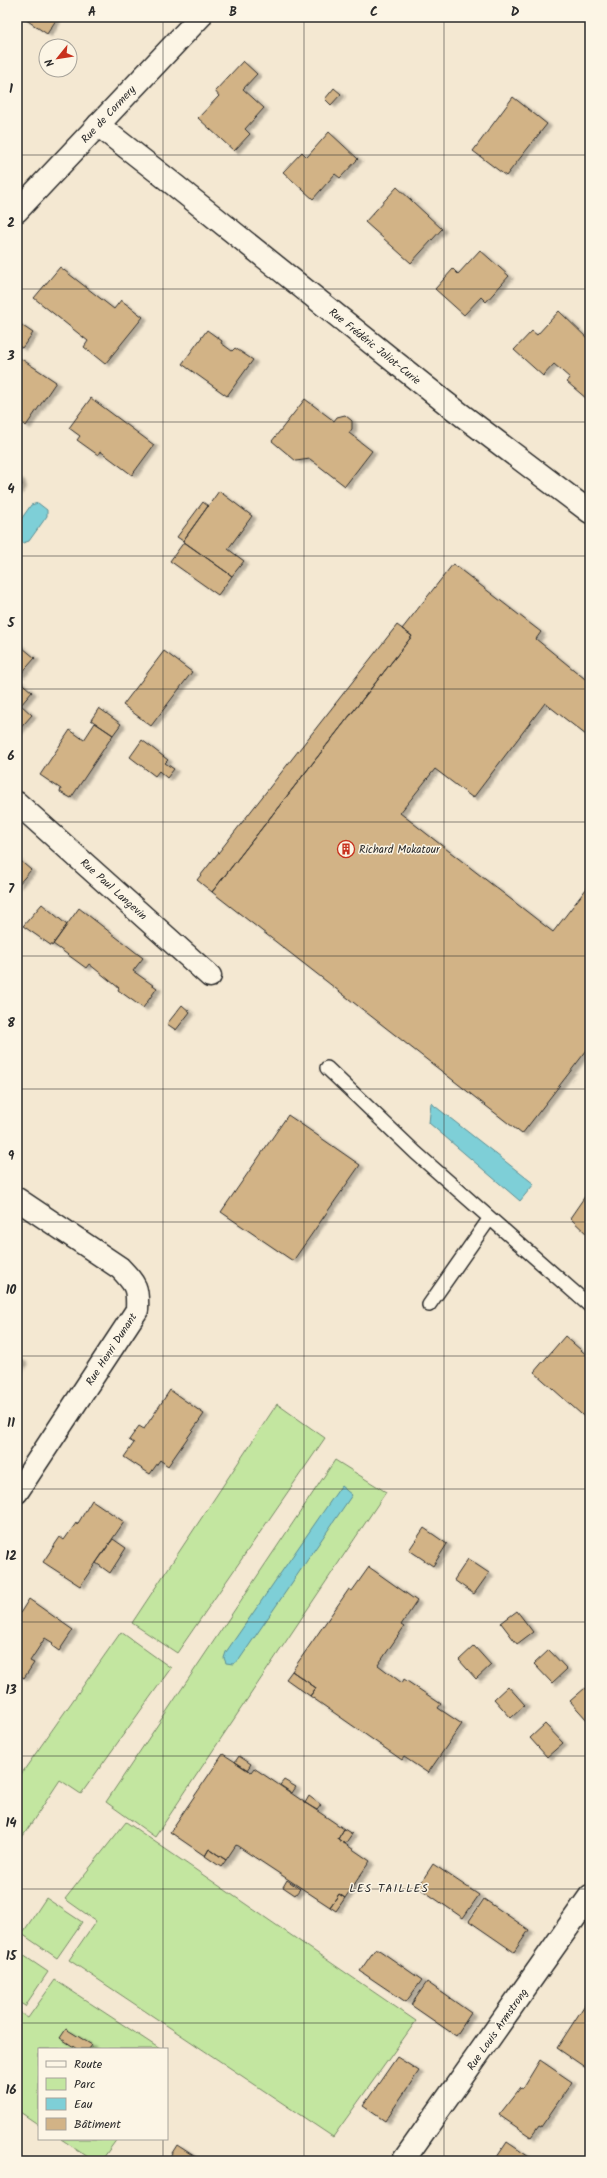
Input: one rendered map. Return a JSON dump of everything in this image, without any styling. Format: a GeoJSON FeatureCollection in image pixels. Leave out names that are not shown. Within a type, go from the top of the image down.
{"type":"FeatureCollection","features":[{"type":"Feature","properties":{"kind":"street","name":"Rue de Cormery"},"geometry":{"type":"LineString","coordinates":[[17,211],[200,17]]}},
{"type":"Feature","properties":{"kind":"street","name":"Rue Frédéric Joliot-Curie"},"geometry":{"type":"LineString","coordinates":[[98,125],[446,403],[590,512]]}},
{"type":"Feature","properties":{"kind":"street","name":"Rue Paul Langevin"},"geometry":{"type":"LineString","coordinates":[[17,803],[210,976]]}},
{"type":"Feature","properties":{"kind":"street","name":"Rue Henri Dunant"},"geometry":{"type":"LineString","coordinates":[[17,1199],[120,1268],[132,1280],[138,1291],[137,1310],[17,1492]]}},
{"type":"Feature","properties":{"kind":"street","name":"Rue Louis Armstrong"},"geometry":{"type":"LineString","coordinates":[[404,2161],[590,1896]]}},
{"type":"Feature","properties":{"kind":"lane"},"geometry":{"type":"LineString","coordinates":[[327,1068],[416,1153],[590,1306]]}},
{"type":"Feature","properties":{"kind":"lane"},"geometry":{"type":"LineString","coordinates":[[429,1305],[490,1218]]}},
{"type":"Feature","properties":{"kind":"green space"},"geometry":{"type":"Polygon","coordinates":[[[277,1404],[325,1438],[177,1653],[132,1623],[277,1404]]]}},
{"type":"Feature","properties":{"kind":"green space"},"geometry":{"type":"Polygon","coordinates":[[[335,1460],[386,1492],[155,1837],[106,1802],[335,1460]]]}},
{"type":"Feature","properties":{"kind":"green space"},"geometry":{"type":"Polygon","coordinates":[[[121,1632],[171,1668],[81,1794],[60,1780],[17,1845],[17,1780],[121,1632]]]}},
{"type":"Feature","properties":{"kind":"green space"},"geometry":{"type":"Polygon","coordinates":[[[126,1822],[416,2021],[333,2137],[69,1960],[96,1921],[65,1899],[126,1822]]]}},
{"type":"Feature","properties":{"kind":"green space"},"geometry":{"type":"Polygon","coordinates":[[[46,1898],[82,1922],[57,1958],[22,1934],[46,1898]]]}},
{"type":"Feature","properties":{"kind":"green space"},"geometry":{"type":"Polygon","coordinates":[[[17,1951],[48,1972],[25,2006],[17,2001],[17,1951]]]}},
{"type":"Feature","properties":{"kind":"green space"},"geometry":{"type":"Polygon","coordinates":[[[55,1980],[158,2048],[38,2048],[38,2124],[17,2110],[17,2011],[28,2018],[55,1980]]]}},
{"type":"Feature","properties":{"kind":"green space"},"geometry":{"type":"Polygon","coordinates":[[[62,2140],[116,2140],[101,2161],[94,2161],[62,2140]]]}},
{"type":"Feature","properties":{"kind":"water"},"geometry":{"type":"Polygon","coordinates":[[[38,503],[47,510],[47,516],[29,541],[23,543],[17,539],[17,525],[31,505],[38,503]]]}},
{"type":"Feature","properties":{"kind":"water"},"geometry":{"type":"Polygon","coordinates":[[[431,1103],[534,1184],[520,1201],[429,1123],[431,1103]]]}},
{"type":"Feature","properties":{"kind":"water"},"geometry":{"type":"Polygon","coordinates":[[[341,1486],[352,1495],[239,1660],[233,1664],[226,1663],[224,1658],[226,1652],[341,1486]]]}},
{"type":"Feature","properties":{"kind":"building"},"geometry":{"type":"Polygon","coordinates":[[[22,17],[52,17],[56,20],[47,34],[22,17]]]}},
{"type":"Feature","properties":{"kind":"building"},"geometry":{"type":"Polygon","coordinates":[[[243,61],[257,74],[243,89],[264,108],[245,129],[250,134],[234,151],[198,118],[219,96],[215,91],[243,61]]]}},
{"type":"Feature","properties":{"kind":"building"},"geometry":{"type":"Polygon","coordinates":[[[334,88],[341,94],[331,105],[325,99],[334,88]]]}},
{"type":"Feature","properties":{"kind":"building"},"geometry":{"type":"Polygon","coordinates":[[[513,97],[547,124],[506,176],[473,151],[513,97]]]}},
{"type":"Feature","properties":{"kind":"building"},"geometry":{"type":"Polygon","coordinates":[[[329,132],[358,159],[340,178],[335,174],[313,199],[283,172],[302,152],[307,157],[329,132]]]}},
{"type":"Feature","properties":{"kind":"building"},"geometry":{"type":"Polygon","coordinates":[[[397,187],[442,229],[411,263],[365,222],[397,187]]]}},
{"type":"Feature","properties":{"kind":"building"},"geometry":{"type":"Polygon","coordinates":[[[480,250],[509,276],[486,302],[481,297],[464,315],[435,289],[453,269],[458,274],[480,250]]]}},
{"type":"Feature","properties":{"kind":"building"},"geometry":{"type":"Polygon","coordinates":[[[60,267],[114,309],[121,300],[143,317],[105,364],[84,347],[88,341],[34,298],[60,267]]]}},
{"type":"Feature","properties":{"kind":"building"},"geometry":{"type":"Polygon","coordinates":[[[559,311],[590,341],[590,396],[587,399],[567,382],[570,378],[554,364],[543,376],[514,350],[532,331],[537,335],[559,311]]]}},
{"type":"Feature","properties":{"kind":"building"},"geometry":{"type":"Polygon","coordinates":[[[17,322],[33,333],[22,348],[17,345],[17,322]]]}},
{"type":"Feature","properties":{"kind":"building"},"geometry":{"type":"Polygon","coordinates":[[[207,330],[222,341],[221,343],[232,351],[235,348],[253,360],[227,396],[182,364],[207,330]]]}},
{"type":"Feature","properties":{"kind":"building"},"geometry":{"type":"Polygon","coordinates":[[[20,358],[56,382],[26,426],[17,419],[17,363],[20,358]]]}},
{"type":"Feature","properties":{"kind":"building"},"geometry":{"type":"Polygon","coordinates":[[[91,398],[154,445],[132,475],[100,451],[98,455],[77,440],[80,436],[69,428],[91,398]]]}},
{"type":"Feature","properties":{"kind":"building"},"geometry":{"type":"Polygon","coordinates":[[[305,399],[334,421],[337,417],[345,415],[352,421],[352,429],[349,433],[372,451],[345,486],[310,459],[296,461],[272,441],[305,399]]]}},
{"type":"Feature","properties":{"kind":"building"},"geometry":{"type":"Polygon","coordinates":[[[17,476],[20,478],[22,485],[17,492],[17,476]]]}},
{"type":"Feature","properties":{"kind":"building"},"geometry":{"type":"Polygon","coordinates":[[[219,491],[252,516],[228,549],[244,561],[232,576],[183,541],[219,491]]]}},
{"type":"Feature","properties":{"kind":"building"},"geometry":{"type":"Polygon","coordinates":[[[203,502],[208,506],[183,541],[177,537],[203,502]]]}},
{"type":"Feature","properties":{"kind":"building"},"geometry":{"type":"Polygon","coordinates":[[[184,542],[232,576],[218,595],[170,561],[184,542]]]}},
{"type":"Feature","properties":{"kind":"building","name":"Richard Mokatour"},"geometry":{"type":"Polygon","coordinates":[[[453,564],[541,632],[536,639],[590,683],[590,730],[586,735],[545,703],[473,798],[435,769],[400,813],[553,932],[590,884],[590,1046],[522,1134],[212,892],[412,636],[402,629],[453,564]]]}},
{"type":"Feature","properties":{"kind":"building"},"geometry":{"type":"Polygon","coordinates":[[[397,625],[412,636],[212,892],[197,880],[397,625]]]}},
{"type":"Feature","properties":{"kind":"building"},"geometry":{"type":"Polygon","coordinates":[[[17,643],[35,658],[20,675],[17,673],[17,643]]]}},
{"type":"Feature","properties":{"kind":"building"},"geometry":{"type":"Polygon","coordinates":[[[164,651],[192,672],[151,726],[123,705],[164,651]]]}},
{"type":"Feature","properties":{"kind":"building"},"geometry":{"type":"Polygon","coordinates":[[[17,679],[32,692],[21,705],[32,715],[17,732],[17,679]]]}},
{"type":"Feature","properties":{"kind":"building"},"geometry":{"type":"Polygon","coordinates":[[[99,708],[121,724],[113,735],[91,720],[99,708]]]}},
{"type":"Feature","properties":{"kind":"building"},"geometry":{"type":"Polygon","coordinates":[[[95,723],[113,735],[71,798],[60,792],[61,789],[40,775],[70,730],[84,740],[95,723]]]}},
{"type":"Feature","properties":{"kind":"building"},"geometry":{"type":"Polygon","coordinates":[[[142,740],[168,760],[165,763],[174,769],[167,778],[159,771],[155,776],[130,757],[142,740]]]}},
{"type":"Feature","properties":{"kind":"building"},"geometry":{"type":"Polygon","coordinates":[[[17,858],[31,870],[17,886],[17,858]]]}},
{"type":"Feature","properties":{"kind":"building"},"geometry":{"type":"Polygon","coordinates":[[[42,904],[67,925],[52,946],[23,926],[42,904]]]}},
{"type":"Feature","properties":{"kind":"building"},"geometry":{"type":"Polygon","coordinates":[[[79,908],[143,958],[133,971],[157,988],[143,1008],[118,990],[119,988],[89,964],[86,968],[53,944],[79,908]]]}},
{"type":"Feature","properties":{"kind":"building"},"geometry":{"type":"Polygon","coordinates":[[[182,1005],[190,1012],[176,1030],[167,1024],[182,1005]]]}},
{"type":"Feature","properties":{"kind":"building"},"geometry":{"type":"Polygon","coordinates":[[[288,1115],[360,1165],[293,1261],[221,1212],[288,1115]]]}},
{"type":"Feature","properties":{"kind":"building"},"geometry":{"type":"Polygon","coordinates":[[[590,1189],[590,1237],[570,1218],[590,1189]]]}},
{"type":"Feature","properties":{"kind":"building"},"geometry":{"type":"Polygon","coordinates":[[[565,1336],[590,1358],[590,1422],[534,1372],[565,1336]]]}},
{"type":"Feature","properties":{"kind":"building"},"geometry":{"type":"Polygon","coordinates":[[[18,1358],[23,1361],[17,1370],[17,1359],[18,1358]]]}},
{"type":"Feature","properties":{"kind":"building"},"geometry":{"type":"Polygon","coordinates":[[[170,1390],[204,1414],[168,1466],[160,1460],[150,1474],[124,1457],[134,1443],[129,1440],[139,1426],[144,1429],[170,1390]]]}},
{"type":"Feature","properties":{"kind":"building"},"geometry":{"type":"Polygon","coordinates":[[[92,1500],[124,1522],[80,1586],[43,1562],[60,1537],[64,1540],[76,1523],[77,1525],[92,1500]]]}},
{"type":"Feature","properties":{"kind":"building"},"geometry":{"type":"Polygon","coordinates":[[[424,1528],[447,1544],[433,1566],[409,1550],[424,1528]]]}},
{"type":"Feature","properties":{"kind":"building"},"geometry":{"type":"Polygon","coordinates":[[[113,1539],[126,1548],[110,1573],[96,1563],[113,1539]]]}},
{"type":"Feature","properties":{"kind":"building"},"geometry":{"type":"Polygon","coordinates":[[[468,1559],[489,1573],[474,1594],[454,1580],[468,1559]]]}},
{"type":"Feature","properties":{"kind":"building"},"geometry":{"type":"Polygon","coordinates":[[[369,1567],[417,1601],[401,1625],[404,1627],[378,1665],[402,1683],[404,1679],[441,1704],[438,1708],[462,1724],[428,1773],[404,1757],[402,1760],[310,1696],[316,1688],[292,1671],[349,1589],[352,1591],[369,1567]]]}},
{"type":"Feature","properties":{"kind":"building"},"geometry":{"type":"Polygon","coordinates":[[[29,1599],[73,1630],[59,1651],[52,1646],[53,1643],[45,1638],[30,1661],[34,1663],[24,1678],[17,1674],[17,1618],[29,1599]]]}},
{"type":"Feature","properties":{"kind":"building"},"geometry":{"type":"Polygon","coordinates":[[[517,1611],[533,1632],[517,1644],[501,1623],[517,1611]]]}},
{"type":"Feature","properties":{"kind":"building"},"geometry":{"type":"Polygon","coordinates":[[[474,1646],[491,1665],[476,1679],[459,1660],[474,1646]]]}},
{"type":"Feature","properties":{"kind":"building"},"geometry":{"type":"Polygon","coordinates":[[[549,1650],[567,1669],[552,1683],[534,1664],[549,1650]]]}},
{"type":"Feature","properties":{"kind":"building"},"geometry":{"type":"Polygon","coordinates":[[[292,1671],[316,1688],[310,1696],[286,1679],[292,1671]]]}},
{"type":"Feature","properties":{"kind":"building"},"geometry":{"type":"Polygon","coordinates":[[[508,1686],[525,1705],[511,1718],[494,1699],[508,1686]]]}},
{"type":"Feature","properties":{"kind":"building"},"geometry":{"type":"Polygon","coordinates":[[[585,1688],[590,1694],[590,1718],[587,1720],[570,1701],[585,1688]]]}},
{"type":"Feature","properties":{"kind":"building"},"geometry":{"type":"Polygon","coordinates":[[[545,1724],[563,1743],[547,1757],[530,1738],[545,1724]]]}},
{"type":"Feature","properties":{"kind":"building"},"geometry":{"type":"Polygon","coordinates":[[[223,1754],[251,1772],[254,1768],[344,1829],[338,1839],[370,1861],[345,1898],[339,1894],[330,1907],[236,1845],[226,1860],[209,1849],[205,1856],[170,1832],[223,1754]]]}},
{"type":"Feature","properties":{"kind":"building"},"geometry":{"type":"Polygon","coordinates":[[[239,1756],[251,1764],[247,1770],[235,1762],[239,1756]]]}},
{"type":"Feature","properties":{"kind":"building"},"geometry":{"type":"Polygon","coordinates":[[[284,1780],[296,1787],[292,1793],[280,1785],[284,1780]]]}},
{"type":"Feature","properties":{"kind":"building"},"geometry":{"type":"Polygon","coordinates":[[[309,1796],[321,1805],[317,1810],[305,1803],[309,1796]]]}},
{"type":"Feature","properties":{"kind":"building"},"geometry":{"type":"Polygon","coordinates":[[[344,1829],[352,1834],[345,1844],[338,1839],[344,1829]]]}},
{"type":"Feature","properties":{"kind":"building"},"geometry":{"type":"Polygon","coordinates":[[[209,1849],[226,1860],[221,1867],[205,1856],[209,1849]]]}},
{"type":"Feature","properties":{"kind":"building"},"geometry":{"type":"Polygon","coordinates":[[[433,1864],[479,1895],[463,1918],[418,1887],[433,1864]]]}},
{"type":"Feature","properties":{"kind":"building"},"geometry":{"type":"Polygon","coordinates":[[[287,1880],[300,1889],[295,1895],[283,1887],[287,1880]]]}},
{"type":"Feature","properties":{"kind":"building"},"geometry":{"type":"Polygon","coordinates":[[[339,1894],[345,1898],[336,1911],[330,1907],[339,1894]]]}},
{"type":"Feature","properties":{"kind":"building"},"geometry":{"type":"Polygon","coordinates":[[[484,1899],[529,1930],[514,1952],[469,1921],[484,1899]]]}},
{"type":"Feature","properties":{"kind":"building"},"geometry":{"type":"Polygon","coordinates":[[[376,1948],[422,1980],[406,2002],[360,1971],[376,1948]]]}},
{"type":"Feature","properties":{"kind":"building"},"geometry":{"type":"Polygon","coordinates":[[[427,1982],[471,2013],[456,2036],[411,2005],[427,1982]]]}},
{"type":"Feature","properties":{"kind":"building"},"geometry":{"type":"Polygon","coordinates":[[[590,1997],[590,2070],[589,2070],[557,2048],[590,1997]]]}},
{"type":"Feature","properties":{"kind":"building"},"geometry":{"type":"Polygon","coordinates":[[[66,2029],[92,2045],[90,2048],[75,2048],[60,2038],[66,2029]]]}},
{"type":"Feature","properties":{"kind":"building"},"geometry":{"type":"Polygon","coordinates":[[[397,2057],[419,2071],[385,2121],[363,2106],[397,2057]]]}},
{"type":"Feature","properties":{"kind":"building"},"geometry":{"type":"Polygon","coordinates":[[[540,2060],[572,2082],[541,2127],[539,2126],[531,2137],[499,2115],[521,2087],[523,2088],[540,2060]]]}},
{"type":"Feature","properties":{"kind":"building"},"geometry":{"type":"Polygon","coordinates":[[[507,2142],[535,2161],[499,2161],[500,2159],[497,2157],[507,2142]]]}},
{"type":"Feature","properties":{"kind":"building"},"geometry":{"type":"Polygon","coordinates":[[[177,2145],[197,2158],[198,2157],[204,2161],[167,2161],[177,2145]]]}},
{"type":"Feature","properties":{"kind":"place","name":"Richard Mokatour"},"geometry":{"type":"Point","coordinates":[346,849]}},
{"type":"Feature","properties":{"kind":"district","name":"LES TAILLES"},"geometry":{"type":"Point","coordinates":[389,1888]}}]}
